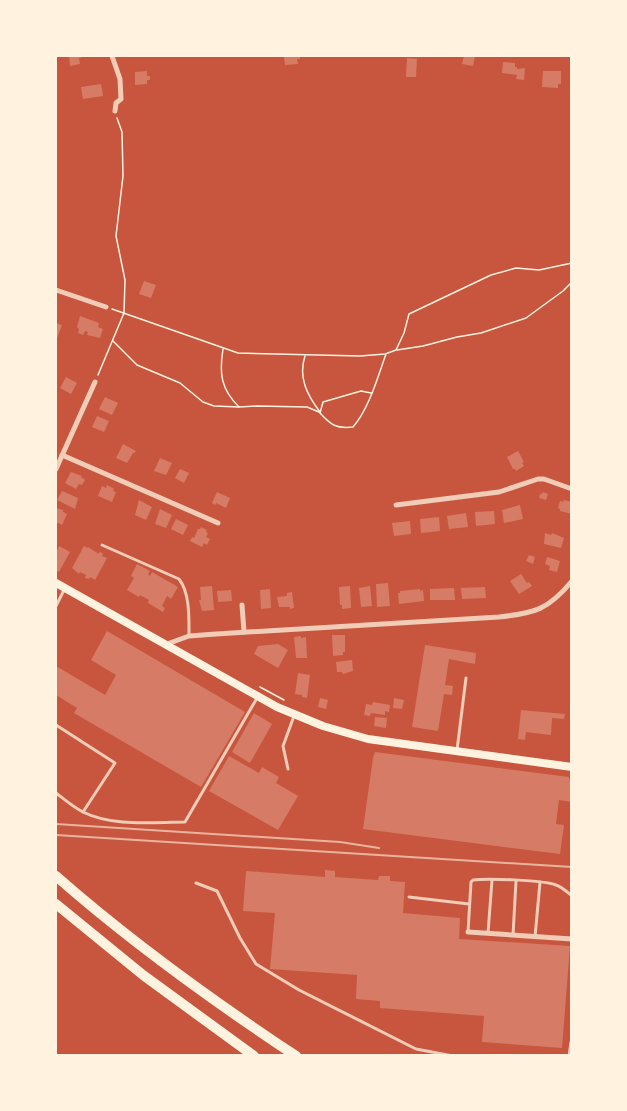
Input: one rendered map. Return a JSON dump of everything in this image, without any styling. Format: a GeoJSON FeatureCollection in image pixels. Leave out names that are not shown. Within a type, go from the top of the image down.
{"type":"FeatureCollection","features":[{"type":"Feature","properties":{"kind":"highway"},"geometry":{"type":"LineString","coordinates":[[56,876],[201,990],[297,1056]]}},
{"type":"Feature","properties":{"kind":"highway"},"geometry":{"type":"LineString","coordinates":[[56,904],[142,975],[254,1056]]}},
{"type":"Feature","properties":{"kind":"main road"},"geometry":{"type":"LineString","coordinates":[[56,583],[258,696],[323,726],[353,735],[456,752],[572,767]]}},
{"type":"Feature","properties":{"kind":"street"},"geometry":{"type":"LineString","coordinates":[[112,56],[120,79],[121,99],[116,103],[115,111]]}},
{"type":"Feature","properties":{"kind":"street"},"geometry":{"type":"LineString","coordinates":[[56,290],[106,307]]}},
{"type":"Feature","properties":{"kind":"street"},"geometry":{"type":"LineString","coordinates":[[56,468],[95,382]]}},
{"type":"Feature","properties":{"kind":"street"},"geometry":{"type":"LineString","coordinates":[[62,455],[218,523]]}},
{"type":"Feature","properties":{"kind":"street"},"geometry":{"type":"LineString","coordinates":[[396,505],[499,492],[544,478],[572,489]]}},
{"type":"Feature","properties":{"kind":"street"},"geometry":{"type":"LineString","coordinates":[[166,644],[189,636],[521,615],[546,606],[560,596],[572,581]]}},
{"type":"Feature","properties":{"kind":"street"},"geometry":{"type":"LineString","coordinates":[[242,605],[244,632]]}},
{"type":"Feature","properties":{"kind":"street"},"geometry":{"type":"LineString","coordinates":[[468,932],[572,939]]}},
{"type":"Feature","properties":{"kind":"street"},"geometry":{"type":"LineString","coordinates":[[571,1053],[572,1042]]}},
{"type":"Feature","properties":{"kind":"lane"},"geometry":{"type":"LineString","coordinates":[[102,545],[179,579],[184,586],[189,636]]}},
{"type":"Feature","properties":{"kind":"lane"},"geometry":{"type":"LineString","coordinates":[[56,606],[65,588]]}},
{"type":"Feature","properties":{"kind":"lane"},"geometry":{"type":"LineString","coordinates":[[456,752],[466,678]]}},
{"type":"Feature","properties":{"kind":"lane"},"geometry":{"type":"LineString","coordinates":[[56,794],[82,812],[104,820],[185,822],[258,696]]}},
{"type":"Feature","properties":{"kind":"lane"},"geometry":{"type":"LineString","coordinates":[[288,769],[283,746],[294,714]]}},
{"type":"Feature","properties":{"kind":"lane"},"geometry":{"type":"LineString","coordinates":[[56,725],[115,763],[82,812]]}},
{"type":"Feature","properties":{"kind":"lane"},"geometry":{"type":"LineString","coordinates":[[468,932],[473,880],[554,884],[572,896]]}},
{"type":"Feature","properties":{"kind":"lane"},"geometry":{"type":"LineString","coordinates":[[488,933],[492,880]]}},
{"type":"Feature","properties":{"kind":"lane"},"geometry":{"type":"LineString","coordinates":[[513,935],[516,881]]}},
{"type":"Feature","properties":{"kind":"lane"},"geometry":{"type":"LineString","coordinates":[[535,937],[540,882]]}},
{"type":"Feature","properties":{"kind":"lane"},"geometry":{"type":"LineString","coordinates":[[196,883],[217,891],[240,938],[256,964],[299,990],[416,1049],[453,1056]]}},
{"type":"Feature","properties":{"kind":"lane"},"geometry":{"type":"LineString","coordinates":[[409,897],[469,904]]}},
{"type":"Feature","properties":{"kind":"path"},"geometry":{"type":"LineString","coordinates":[[95,382],[124,314],[125,280],[116,236],[123,176],[122,132],[115,111]]}},
{"type":"Feature","properties":{"kind":"path"},"geometry":{"type":"LineString","coordinates":[[396,350],[409,314],[491,275],[516,268],[539,270],[572,263]]}},
{"type":"Feature","properties":{"kind":"path"},"geometry":{"type":"LineString","coordinates":[[106,307],[238,354],[360,356],[387,353],[481,333],[526,318],[572,282]]}},
{"type":"Feature","properties":{"kind":"path"},"geometry":{"type":"LineString","coordinates":[[112,340],[137,365],[180,384],[203,402],[214,406],[307,407],[320,412]]}},
{"type":"Feature","properties":{"kind":"path"},"geometry":{"type":"LineString","coordinates":[[223,348],[220,367],[222,380],[229,397],[239,407]]}},
{"type":"Feature","properties":{"kind":"path"},"geometry":{"type":"LineString","coordinates":[[305,355],[302,366],[303,381],[313,403],[328,422],[342,429],[353,427],[361,418],[387,353]]}},
{"type":"Feature","properties":{"kind":"path"},"geometry":{"type":"LineString","coordinates":[[320,412],[323,402],[333,398],[361,390],[371,393]]}},
{"type":"Feature","properties":{"kind":"building"},"geometry":{"type":"Polygon","coordinates":[[[69,56],[80,56],[80,64],[70,66],[69,56]]]}},
{"type":"Feature","properties":{"kind":"building"},"geometry":{"type":"Polygon","coordinates":[[[284,56],[300,56],[300,59],[297,59],[298,64],[285,65],[284,56]]]}},
{"type":"Feature","properties":{"kind":"building"},"geometry":{"type":"Polygon","coordinates":[[[464,56],[475,56],[473,66],[462,64],[464,56]]]}},
{"type":"Feature","properties":{"kind":"building"},"geometry":{"type":"Polygon","coordinates":[[[407,58],[417,59],[416,77],[406,77],[407,58]]]}},
{"type":"Feature","properties":{"kind":"building"},"geometry":{"type":"Polygon","coordinates":[[[503,62],[515,63],[517,69],[525,68],[524,80],[516,79],[517,75],[502,73],[503,62]]]}},
{"type":"Feature","properties":{"kind":"building"},"geometry":{"type":"Polygon","coordinates":[[[147,71],[150,80],[147,80],[147,84],[135,85],[135,72],[147,71]]]}},
{"type":"Feature","properties":{"kind":"building"},"geometry":{"type":"Polygon","coordinates":[[[543,71],[561,71],[561,84],[558,84],[558,88],[542,87],[543,71]]]}},
{"type":"Feature","properties":{"kind":"building"},"geometry":{"type":"Polygon","coordinates":[[[101,84],[103,96],[83,99],[81,87],[101,84]]]}},
{"type":"Feature","properties":{"kind":"building"},"geometry":{"type":"Polygon","coordinates":[[[144,281],[156,285],[151,298],[139,294],[144,281]]]}},
{"type":"Feature","properties":{"kind":"building"},"geometry":{"type":"Polygon","coordinates":[[[80,316],[99,323],[98,327],[103,329],[100,338],[87,335],[88,332],[85,331],[83,335],[78,333],[80,316]]]}},
{"type":"Feature","properties":{"kind":"building"},"geometry":{"type":"Polygon","coordinates":[[[56,323],[62,325],[57,338],[56,337],[56,323]]]}},
{"type":"Feature","properties":{"kind":"building"},"geometry":{"type":"Polygon","coordinates":[[[66,377],[77,383],[71,394],[60,388],[66,377]]]}},
{"type":"Feature","properties":{"kind":"building"},"geometry":{"type":"Polygon","coordinates":[[[105,397],[118,403],[112,415],[99,409],[105,397]]]}},
{"type":"Feature","properties":{"kind":"building"},"geometry":{"type":"Polygon","coordinates":[[[97,416],[109,421],[104,432],[92,427],[97,416]]]}},
{"type":"Feature","properties":{"kind":"building"},"geometry":{"type":"Polygon","coordinates":[[[123,444],[136,451],[127,463],[116,458],[123,444]]]}},
{"type":"Feature","properties":{"kind":"building"},"geometry":{"type":"Polygon","coordinates":[[[518,451],[524,466],[516,471],[507,457],[518,451]]]}},
{"type":"Feature","properties":{"kind":"building"},"geometry":{"type":"Polygon","coordinates":[[[160,458],[172,463],[166,475],[154,471],[160,458]]]}},
{"type":"Feature","properties":{"kind":"building"},"geometry":{"type":"Polygon","coordinates":[[[180,469],[189,473],[184,483],[175,478],[180,469]]]}},
{"type":"Feature","properties":{"kind":"building"},"geometry":{"type":"Polygon","coordinates":[[[71,472],[82,476],[85,480],[76,489],[65,483],[71,472]]]}},
{"type":"Feature","properties":{"kind":"building"},"geometry":{"type":"Polygon","coordinates":[[[107,485],[116,492],[112,502],[98,496],[102,486],[106,488],[107,485]]]}},
{"type":"Feature","properties":{"kind":"building"},"geometry":{"type":"Polygon","coordinates":[[[62,491],[78,498],[75,509],[57,500],[62,491]]]}},
{"type":"Feature","properties":{"kind":"building"},"geometry":{"type":"Polygon","coordinates":[[[217,492],[230,498],[226,508],[212,503],[217,492]]]}},
{"type":"Feature","properties":{"kind":"building"},"geometry":{"type":"Polygon","coordinates":[[[543,492],[548,494],[546,500],[539,498],[543,492]]]}},
{"type":"Feature","properties":{"kind":"building"},"geometry":{"type":"Polygon","coordinates":[[[139,500],[152,507],[146,520],[135,515],[139,500]]]}},
{"type":"Feature","properties":{"kind":"building"},"geometry":{"type":"Polygon","coordinates":[[[560,501],[572,502],[572,514],[560,511],[558,508],[560,501]]]}},
{"type":"Feature","properties":{"kind":"building"},"geometry":{"type":"Polygon","coordinates":[[[520,505],[523,519],[504,523],[502,510],[520,505]]]}},
{"type":"Feature","properties":{"kind":"building"},"geometry":{"type":"Polygon","coordinates":[[[56,508],[67,514],[62,525],[56,522],[56,508]]]}},
{"type":"Feature","properties":{"kind":"building"},"geometry":{"type":"Polygon","coordinates":[[[160,509],[172,515],[166,528],[155,524],[160,509]]]}},
{"type":"Feature","properties":{"kind":"building"},"geometry":{"type":"Polygon","coordinates":[[[494,511],[495,524],[476,526],[475,512],[494,511]]]}},
{"type":"Feature","properties":{"kind":"building"},"geometry":{"type":"Polygon","coordinates":[[[466,513],[468,527],[449,529],[447,516],[466,513]]]}},
{"type":"Feature","properties":{"kind":"building"},"geometry":{"type":"Polygon","coordinates":[[[439,517],[440,531],[421,533],[420,519],[439,517]]]}},
{"type":"Feature","properties":{"kind":"building"},"geometry":{"type":"Polygon","coordinates":[[[176,519],[188,525],[183,535],[171,529],[176,519]]]}},
{"type":"Feature","properties":{"kind":"building"},"geometry":{"type":"Polygon","coordinates":[[[410,521],[411,534],[394,536],[392,523],[410,521]]]}},
{"type":"Feature","properties":{"kind":"building"},"geometry":{"type":"Polygon","coordinates":[[[201,527],[207,530],[206,537],[210,539],[207,545],[204,543],[202,547],[190,541],[201,527]]]}},
{"type":"Feature","properties":{"kind":"building"},"geometry":{"type":"Polygon","coordinates":[[[545,533],[564,538],[561,548],[544,544],[545,533]]]}},
{"type":"Feature","properties":{"kind":"building"},"geometry":{"type":"Polygon","coordinates":[[[59,546],[70,552],[59,572],[56,570],[56,553],[59,546]]]}},
{"type":"Feature","properties":{"kind":"building"},"geometry":{"type":"Polygon","coordinates":[[[84,546],[99,554],[99,552],[103,553],[102,556],[107,558],[95,580],[90,577],[85,578],[86,575],[80,572],[79,574],[72,568],[84,546]]]}},
{"type":"Feature","properties":{"kind":"building"},"geometry":{"type":"Polygon","coordinates":[[[529,555],[535,557],[533,564],[526,561],[529,555]]]}},
{"type":"Feature","properties":{"kind":"building"},"geometry":{"type":"Polygon","coordinates":[[[547,557],[560,561],[557,572],[549,570],[550,566],[545,564],[547,557]]]}},
{"type":"Feature","properties":{"kind":"building"},"geometry":{"type":"Polygon","coordinates":[[[137,564],[150,571],[148,574],[150,576],[152,572],[178,587],[171,599],[167,596],[162,606],[165,608],[163,612],[148,603],[149,600],[127,590],[134,578],[131,576],[137,564]]]}},
{"type":"Feature","properties":{"kind":"building"},"geometry":{"type":"Polygon","coordinates":[[[521,574],[532,586],[519,594],[510,581],[521,574]]]}},
{"type":"Feature","properties":{"kind":"building"},"geometry":{"type":"Polygon","coordinates":[[[388,583],[390,606],[377,607],[376,584],[388,583]]]}},
{"type":"Feature","properties":{"kind":"building"},"geometry":{"type":"Polygon","coordinates":[[[212,586],[214,610],[202,611],[199,600],[201,600],[200,587],[212,586]]]}},
{"type":"Feature","properties":{"kind":"building"},"geometry":{"type":"Polygon","coordinates":[[[350,586],[351,608],[342,609],[339,587],[350,586]]]}},
{"type":"Feature","properties":{"kind":"building"},"geometry":{"type":"Polygon","coordinates":[[[370,586],[372,606],[361,607],[359,588],[370,586]]]}},
{"type":"Feature","properties":{"kind":"building"},"geometry":{"type":"Polygon","coordinates":[[[485,587],[486,598],[462,599],[461,588],[485,587]]]}},
{"type":"Feature","properties":{"kind":"building"},"geometry":{"type":"Polygon","coordinates":[[[454,588],[455,600],[430,600],[430,589],[454,588]]]}},
{"type":"Feature","properties":{"kind":"building"},"geometry":{"type":"Polygon","coordinates":[[[270,589],[271,608],[261,609],[260,590],[270,589]]]}},
{"type":"Feature","properties":{"kind":"building"},"geometry":{"type":"Polygon","coordinates":[[[420,589],[420,591],[423,590],[424,601],[399,604],[398,593],[400,591],[420,589]]]}},
{"type":"Feature","properties":{"kind":"building"},"geometry":{"type":"Polygon","coordinates":[[[231,590],[232,601],[218,602],[217,591],[231,590]]]}},
{"type":"Feature","properties":{"kind":"building"},"geometry":{"type":"Polygon","coordinates":[[[292,592],[294,608],[279,607],[277,597],[287,596],[287,593],[292,592]]]}},
{"type":"Feature","properties":{"kind":"building"},"geometry":{"type":"Polygon","coordinates":[[[107,631],[245,712],[201,787],[74,713],[77,708],[56,695],[56,666],[105,695],[116,675],[91,660],[107,631]]]}},
{"type":"Feature","properties":{"kind":"building"},"geometry":{"type":"Polygon","coordinates":[[[332,635],[345,635],[343,655],[333,656],[332,635]]]}},
{"type":"Feature","properties":{"kind":"building"},"geometry":{"type":"Polygon","coordinates":[[[301,636],[301,638],[306,637],[307,658],[296,658],[294,637],[301,636]]]}},
{"type":"Feature","properties":{"kind":"building"},"geometry":{"type":"Polygon","coordinates":[[[278,644],[288,650],[278,668],[254,654],[258,646],[278,644]]]}},
{"type":"Feature","properties":{"kind":"building"},"geometry":{"type":"Polygon","coordinates":[[[425,645],[476,653],[475,664],[449,659],[445,685],[453,686],[452,695],[444,694],[438,731],[412,727],[425,645]]]}},
{"type":"Feature","properties":{"kind":"building"},"geometry":{"type":"Polygon","coordinates":[[[352,660],[353,671],[343,674],[337,672],[336,662],[352,660]]]}},
{"type":"Feature","properties":{"kind":"building"},"geometry":{"type":"Polygon","coordinates":[[[298,673],[310,675],[307,698],[295,694],[298,673]]]}},
{"type":"Feature","properties":{"kind":"building"},"geometry":{"type":"Polygon","coordinates":[[[320,698],[328,700],[326,709],[318,707],[320,698]]]}},
{"type":"Feature","properties":{"kind":"building"},"geometry":{"type":"Polygon","coordinates":[[[394,698],[404,700],[402,709],[393,708],[394,698]]]}},
{"type":"Feature","properties":{"kind":"building"},"geometry":{"type":"Polygon","coordinates":[[[373,702],[390,705],[389,712],[385,711],[385,715],[371,713],[370,716],[364,715],[366,704],[372,705],[373,702]]]}},
{"type":"Feature","properties":{"kind":"building"},"geometry":{"type":"Polygon","coordinates":[[[521,710],[565,714],[564,719],[552,718],[551,735],[526,732],[525,740],[518,739],[521,710]]]}},
{"type":"Feature","properties":{"kind":"building"},"geometry":{"type":"Polygon","coordinates":[[[254,713],[272,724],[250,763],[232,752],[254,713]]]}},
{"type":"Feature","properties":{"kind":"building"},"geometry":{"type":"Polygon","coordinates":[[[375,717],[387,718],[386,728],[374,726],[375,717]]]}},
{"type":"Feature","properties":{"kind":"building"},"geometry":{"type":"Polygon","coordinates":[[[375,752],[569,777],[572,780],[572,802],[559,800],[556,824],[564,825],[560,854],[363,829],[375,752]]]}},
{"type":"Feature","properties":{"kind":"building"},"geometry":{"type":"Polygon","coordinates":[[[229,756],[259,773],[262,767],[279,777],[276,783],[298,796],[278,830],[209,791],[229,756]]]}},
{"type":"Feature","properties":{"kind":"building"},"geometry":{"type":"Polygon","coordinates":[[[325,870],[335,871],[335,877],[378,880],[379,876],[390,876],[390,881],[405,882],[403,913],[460,918],[459,939],[570,946],[562,1048],[482,1042],[484,1016],[380,1008],[380,1001],[356,999],[357,975],[270,969],[275,913],[243,911],[246,871],[325,877],[325,870]]]}},
{"type":"Feature","properties":{"kind":"railway"},"geometry":{"type":"LineString","coordinates":[[56,824],[340,842],[379,848]]}},
{"type":"Feature","properties":{"kind":"railway"},"geometry":{"type":"LineString","coordinates":[[56,835],[572,867]]}}]}
